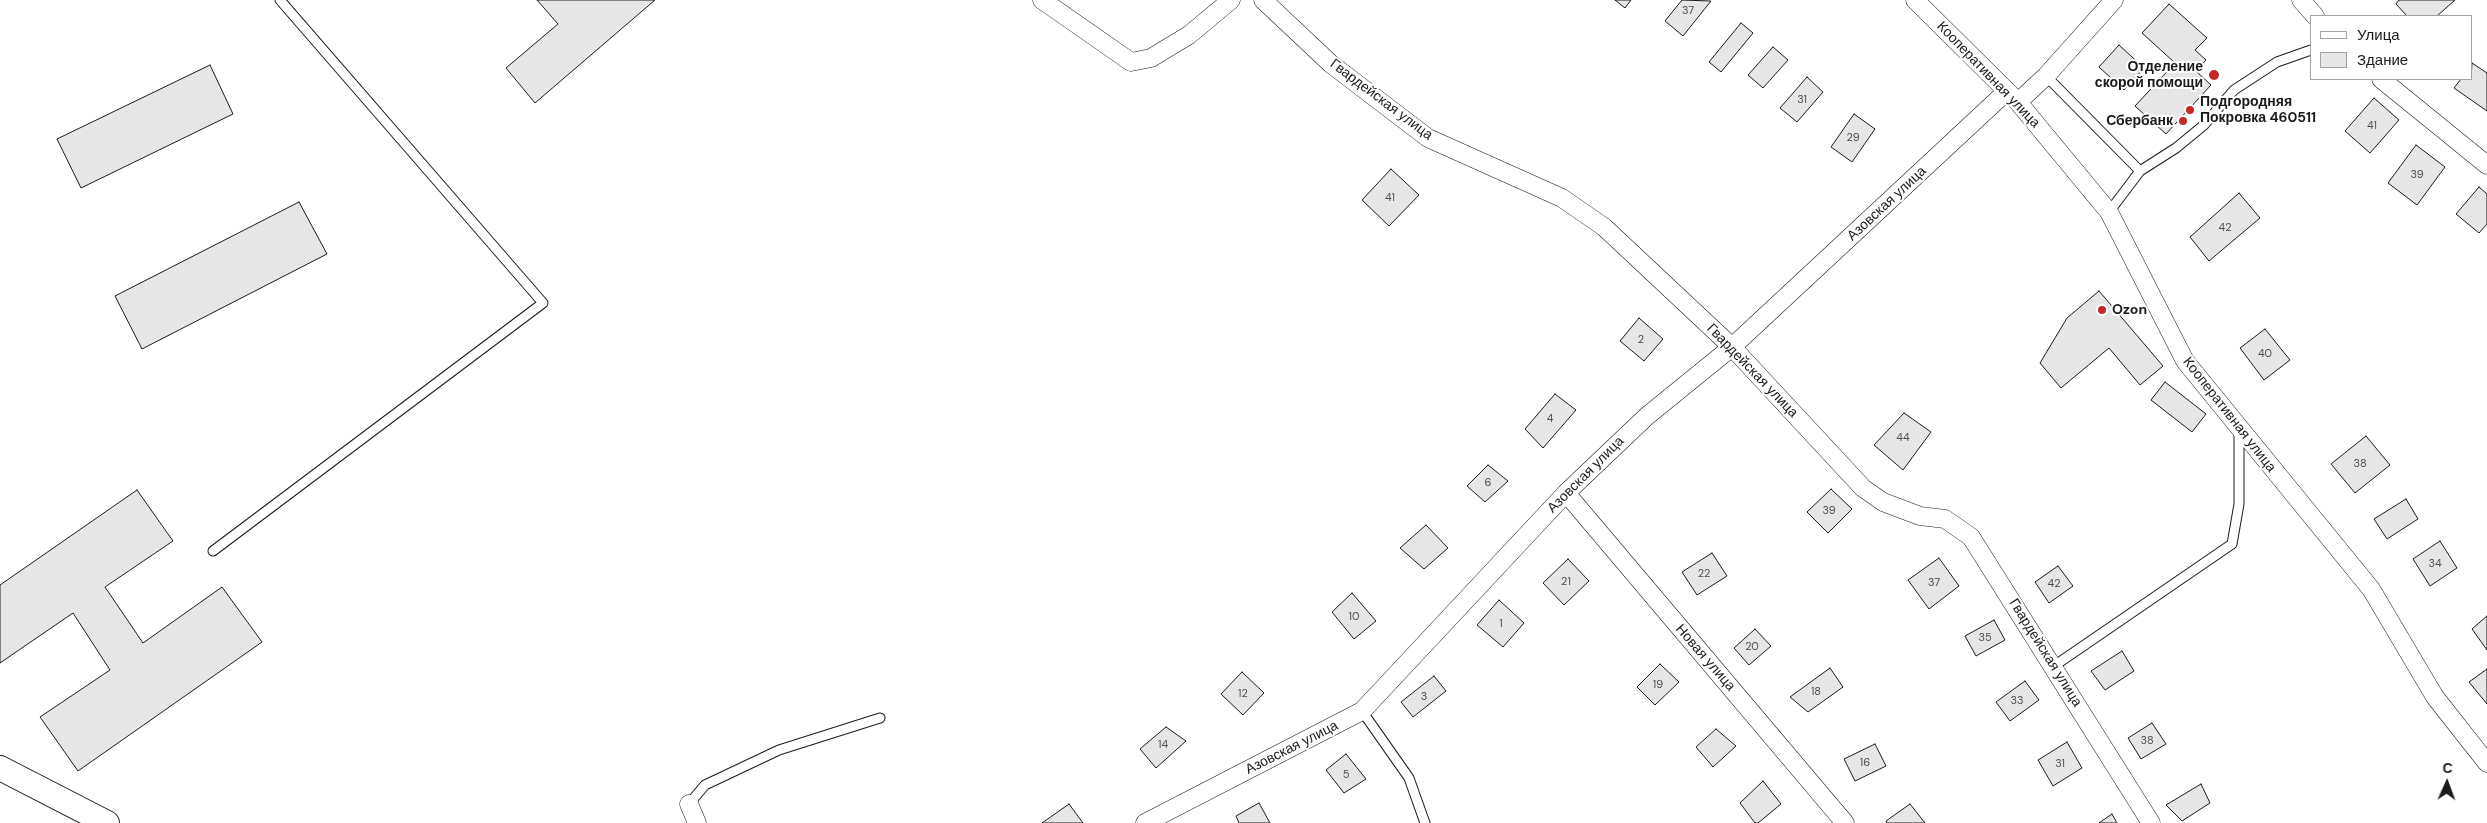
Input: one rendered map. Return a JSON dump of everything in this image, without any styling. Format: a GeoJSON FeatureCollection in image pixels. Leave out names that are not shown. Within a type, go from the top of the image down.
{"type":"FeatureCollection","features":[{"type":"Feature","properties":{"kind":"street"},"geometry":{"type":"LineString","coordinates":[[1042,0],[1131,62],[1151,58],[1189,35],[1231,0]]}},
{"type":"Feature","properties":{"kind":"street","name":"Гвардейская улица"},"geometry":{"type":"LineString","coordinates":[[1263,0],[1331,64],[1428,138],[1562,198],[1604,227],[1732,347],[1862,488],[1883,502],[1920,516],[1945,519],[1971,537],[2054,666],[2151,823]]}},
{"type":"Feature","properties":{"kind":"street","name":"Кооперативная улица"},"geometry":{"type":"LineString","coordinates":[[1915,0],[2012,96],[2109,212],[2185,361],[2371,589],[2434,697],[2487,763]]}},
{"type":"Feature","properties":{"kind":"street","name":"Азовская улица"},"geometry":{"type":"LineString","coordinates":[[1145,823],[1362,711],[1566,493],[1647,416],[1732,347],[2012,96],[2046,76],[2114,0]]}},
{"type":"Feature","properties":{"kind":"street"},"geometry":{"type":"LineString","coordinates":[[2301,0],[2314,15]]}},
{"type":"Feature","properties":{"kind":"street"},"geometry":{"type":"LineString","coordinates":[[2382,80],[2484,157]]}},
{"type":"Feature","properties":{"kind":"street","name":"Новая улица"},"geometry":{"type":"LineString","coordinates":[[1566,493],[1845,823]]}},
{"type":"Feature","properties":{"kind":"street"},"geometry":{"type":"LineString","coordinates":[[0,768],[107,823]]}},
{"type":"Feature","properties":{"kind":"street"},"geometry":{"type":"LineString","coordinates":[[689,804],[697,823]]}},
{"type":"Feature","properties":{"kind":"lane"},"geometry":{"type":"LineString","coordinates":[[213,551],[543,303],[280,0]]}},
{"type":"Feature","properties":{"kind":"lane"},"geometry":{"type":"LineString","coordinates":[[2109,212],[2140,171],[2176,148],[2204,125],[2234,90],[2276,62],[2310,50]]}},
{"type":"Feature","properties":{"kind":"lane"},"geometry":{"type":"LineString","coordinates":[[2046,76],[2140,171]]}},
{"type":"Feature","properties":{"kind":"lane"},"geometry":{"type":"LineString","coordinates":[[2054,666],[2232,544],[2240,504],[2239,429]]}},
{"type":"Feature","properties":{"kind":"lane"},"geometry":{"type":"LineString","coordinates":[[1362,711],[1409,778],[1425,823]]}},
{"type":"Feature","properties":{"kind":"lane"},"geometry":{"type":"LineString","coordinates":[[689,804],[705,785],[780,750],[880,718]]}},
{"type":"Feature","properties":{"kind":"building"},"geometry":{"type":"Polygon","coordinates":[[[537,0],[655,0],[535,103],[506,68],[558,24],[537,0]]]}},
{"type":"Feature","properties":{"kind":"building"},"geometry":{"type":"Polygon","coordinates":[[[1615,0],[1631,0],[1625,8],[1615,0]]]}},
{"type":"Feature","properties":{"kind":"building"},"geometry":{"type":"Polygon","coordinates":[[[1682,0],[1711,1],[1683,36],[1665,21],[1682,0]]]}},
{"type":"Feature","properties":{"kind":"building"},"geometry":{"type":"Polygon","coordinates":[[[2399,0],[2455,0],[2438,15],[2406,15],[2396,4],[2399,0]]]}},
{"type":"Feature","properties":{"kind":"building"},"geometry":{"type":"Polygon","coordinates":[[[2169,4],[2207,38],[2195,50],[2206,60],[2196,71],[2211,85],[2166,134],[2135,106],[2175,63],[2142,33],[2169,4]]]}},
{"type":"Feature","properties":{"kind":"building"},"geometry":{"type":"Polygon","coordinates":[[[1741,23],[1753,33],[1721,72],[1709,62],[1741,23]]]}},
{"type":"Feature","properties":{"kind":"building"},"geometry":{"type":"Polygon","coordinates":[[[2119,45],[2144,68],[2124,90],[2099,67],[2119,45]]]}},
{"type":"Feature","properties":{"kind":"building"},"geometry":{"type":"Polygon","coordinates":[[[1773,47],[1788,60],[1763,88],[1748,75],[1773,47]]]}},
{"type":"Feature","properties":{"kind":"building"},"geometry":{"type":"Polygon","coordinates":[[[2472,63],[2487,73],[2487,111],[2454,88],[2460,80],[2472,80],[2472,63]]]}},
{"type":"Feature","properties":{"kind":"building"},"geometry":{"type":"Polygon","coordinates":[[[210,65],[233,114],[81,188],[57,139],[210,65]]]}},
{"type":"Feature","properties":{"kind":"building"},"geometry":{"type":"Polygon","coordinates":[[[1807,77],[1823,92],[1797,122],[1780,108],[1807,77]]]}},
{"type":"Feature","properties":{"kind":"building"},"geometry":{"type":"Polygon","coordinates":[[[2374,98],[2399,120],[2370,153],[2345,131],[2374,98]]]}},
{"type":"Feature","properties":{"kind":"building"},"geometry":{"type":"Polygon","coordinates":[[[1854,114],[1875,129],[1852,162],[1831,147],[1854,114]]]}},
{"type":"Feature","properties":{"kind":"building"},"geometry":{"type":"Polygon","coordinates":[[[2416,145],[2445,167],[2417,205],[2388,183],[2416,145]]]}},
{"type":"Feature","properties":{"kind":"building"},"geometry":{"type":"Polygon","coordinates":[[[1391,169],[1419,195],[1389,226],[1362,200],[1391,169]]]}},
{"type":"Feature","properties":{"kind":"building"},"geometry":{"type":"Polygon","coordinates":[[[2479,187],[2487,194],[2487,224],[2479,233],[2456,214],[2479,187]]]}},
{"type":"Feature","properties":{"kind":"building"},"geometry":{"type":"Polygon","coordinates":[[[2239,193],[2260,218],[2209,261],[2190,237],[2239,193]]]}},
{"type":"Feature","properties":{"kind":"building"},"geometry":{"type":"Polygon","coordinates":[[[299,202],[327,254],[142,349],[115,296],[299,202]]]}},
{"type":"Feature","properties":{"kind":"building"},"geometry":{"type":"Polygon","coordinates":[[[2099,291],[2163,366],[2140,385],[2109,348],[2061,388],[2040,363],[2067,318],[2099,291]]]}},
{"type":"Feature","properties":{"kind":"building"},"geometry":{"type":"Polygon","coordinates":[[[1639,318],[1663,339],[1644,361],[1620,341],[1639,318]]]}},
{"type":"Feature","properties":{"kind":"building"},"geometry":{"type":"Polygon","coordinates":[[[2265,329],[2290,360],[2264,380],[2240,348],[2265,329]]]}},
{"type":"Feature","properties":{"kind":"building"},"geometry":{"type":"Polygon","coordinates":[[[2165,382],[2206,414],[2192,432],[2151,400],[2165,382]]]}},
{"type":"Feature","properties":{"kind":"building"},"geometry":{"type":"Polygon","coordinates":[[[1555,394],[1576,410],[1543,448],[1525,429],[1555,394]]]}},
{"type":"Feature","properties":{"kind":"building"},"geometry":{"type":"Polygon","coordinates":[[[1904,413],[1931,432],[1903,470],[1874,445],[1904,413]]]}},
{"type":"Feature","properties":{"kind":"building"},"geometry":{"type":"Polygon","coordinates":[[[2366,436],[2390,465],[2355,493],[2331,464],[2366,436]]]}},
{"type":"Feature","properties":{"kind":"building"},"geometry":{"type":"Polygon","coordinates":[[[1488,465],[1508,481],[1485,502],[1467,486],[1488,465]]]}},
{"type":"Feature","properties":{"kind":"building"},"geometry":{"type":"Polygon","coordinates":[[[1831,489],[1852,509],[1828,533],[1807,512],[1831,489]]]}},
{"type":"Feature","properties":{"kind":"building"},"geometry":{"type":"Polygon","coordinates":[[[137,490],[173,541],[105,587],[143,643],[222,587],[262,642],[78,771],[40,717],[110,670],[73,613],[0,663],[0,585],[137,490]]]}},
{"type":"Feature","properties":{"kind":"building"},"geometry":{"type":"Polygon","coordinates":[[[2406,499],[2418,519],[2387,539],[2374,519],[2406,499]]]}},
{"type":"Feature","properties":{"kind":"building"},"geometry":{"type":"Polygon","coordinates":[[[1426,525],[1448,548],[1424,569],[1400,548],[1426,525]]]}},
{"type":"Feature","properties":{"kind":"building"},"geometry":{"type":"Polygon","coordinates":[[[2440,541],[2457,568],[2430,586],[2413,559],[2440,541]]]}},
{"type":"Feature","properties":{"kind":"building"},"geometry":{"type":"Polygon","coordinates":[[[1712,553],[1727,576],[1697,595],[1682,572],[1712,553]]]}},
{"type":"Feature","properties":{"kind":"building"},"geometry":{"type":"Polygon","coordinates":[[[1939,558],[1959,586],[1929,609],[1908,580],[1939,558]]]}},
{"type":"Feature","properties":{"kind":"building"},"geometry":{"type":"Polygon","coordinates":[[[1568,559],[1589,581],[1564,605],[1543,583],[1568,559]]]}},
{"type":"Feature","properties":{"kind":"building"},"geometry":{"type":"Polygon","coordinates":[[[2058,566],[2073,586],[2049,603],[2035,582],[2058,566]]]}},
{"type":"Feature","properties":{"kind":"building"},"geometry":{"type":"Polygon","coordinates":[[[1352,593],[1376,621],[1354,639],[1332,612],[1352,593]]]}},
{"type":"Feature","properties":{"kind":"building"},"geometry":{"type":"Polygon","coordinates":[[[1499,600],[1524,623],[1503,647],[1477,625],[1499,600]]]}},
{"type":"Feature","properties":{"kind":"building"},"geometry":{"type":"Polygon","coordinates":[[[2487,616],[2487,650],[2472,629],[2487,616]]]}},
{"type":"Feature","properties":{"kind":"building"},"geometry":{"type":"Polygon","coordinates":[[[1994,620],[2005,640],[1976,656],[1965,636],[1994,620]]]}},
{"type":"Feature","properties":{"kind":"building"},"geometry":{"type":"Polygon","coordinates":[[[1755,629],[1771,646],[1749,665],[1734,648],[1755,629]]]}},
{"type":"Feature","properties":{"kind":"building"},"geometry":{"type":"Polygon","coordinates":[[[2122,651],[2134,671],[2105,690],[2091,671],[2122,651]]]}},
{"type":"Feature","properties":{"kind":"building"},"geometry":{"type":"Polygon","coordinates":[[[1660,664],[1679,682],[1655,705],[1637,687],[1660,664]]]}},
{"type":"Feature","properties":{"kind":"building"},"geometry":{"type":"Polygon","coordinates":[[[1830,668],[1843,687],[1808,712],[1790,697],[1830,668]]]}},
{"type":"Feature","properties":{"kind":"building"},"geometry":{"type":"Polygon","coordinates":[[[2487,669],[2487,704],[2469,682],[2487,669]]]}},
{"type":"Feature","properties":{"kind":"building"},"geometry":{"type":"Polygon","coordinates":[[[1242,672],[1264,693],[1243,715],[1221,694],[1242,672]]]}},
{"type":"Feature","properties":{"kind":"building"},"geometry":{"type":"Polygon","coordinates":[[[1434,676],[1446,691],[1413,717],[1401,702],[1434,676]]]}},
{"type":"Feature","properties":{"kind":"building"},"geometry":{"type":"Polygon","coordinates":[[[2025,681],[2039,700],[2010,721],[1996,702],[2025,681]]]}},
{"type":"Feature","properties":{"kind":"building"},"geometry":{"type":"Polygon","coordinates":[[[2152,723],[2166,744],[2141,759],[2128,738],[2152,723]]]}},
{"type":"Feature","properties":{"kind":"building"},"geometry":{"type":"Polygon","coordinates":[[[1166,727],[1186,741],[1156,768],[1140,749],[1166,727]]]}},
{"type":"Feature","properties":{"kind":"building"},"geometry":{"type":"Polygon","coordinates":[[[1716,729],[1736,746],[1713,767],[1696,747],[1716,729]]]}},
{"type":"Feature","properties":{"kind":"building"},"geometry":{"type":"Polygon","coordinates":[[[2067,742],[2082,768],[2053,786],[2038,760],[2067,742]]]}},
{"type":"Feature","properties":{"kind":"building"},"geometry":{"type":"Polygon","coordinates":[[[1875,744],[1886,766],[1855,781],[1844,759],[1875,744]]]}},
{"type":"Feature","properties":{"kind":"building"},"geometry":{"type":"Polygon","coordinates":[[[1346,754],[1366,779],[1344,793],[1326,770],[1346,754]]]}},
{"type":"Feature","properties":{"kind":"building"},"geometry":{"type":"Polygon","coordinates":[[[1763,781],[1781,804],[1758,823],[1755,823],[1740,803],[1763,781]]]}},
{"type":"Feature","properties":{"kind":"building"},"geometry":{"type":"Polygon","coordinates":[[[2201,784],[2210,803],[2182,821],[2166,805],[2201,784]]]}},
{"type":"Feature","properties":{"kind":"building"},"geometry":{"type":"Polygon","coordinates":[[[1259,803],[1270,823],[1239,823],[1236,816],[1259,803]]]}},
{"type":"Feature","properties":{"kind":"building"},"geometry":{"type":"Polygon","coordinates":[[[1069,804],[1083,823],[1042,823],[1069,804]]]}},
{"type":"Feature","properties":{"kind":"building"},"geometry":{"type":"Polygon","coordinates":[[[1910,804],[1925,823],[1887,823],[1886,821],[1910,804]]]}},
{"type":"Feature","properties":{"kind":"building"},"geometry":{"type":"Polygon","coordinates":[[[2112,814],[2117,823],[2099,823],[2112,814]]]}},
{"type":"Feature","properties":{"kind":"place","name":"Отделение скорой помощи"},"geometry":{"type":"Point","coordinates":[2214,75]}},
{"type":"Feature","properties":{"kind":"place","name":"Подгородняя Покровка 460511"},"geometry":{"type":"Point","coordinates":[2190,110]}},
{"type":"Feature","properties":{"kind":"place","name":"Сбербанк"},"geometry":{"type":"Point","coordinates":[2183,121]}},
{"type":"Feature","properties":{"kind":"place","name":"Ozon"},"geometry":{"type":"Point","coordinates":[2102,310]}}]}
